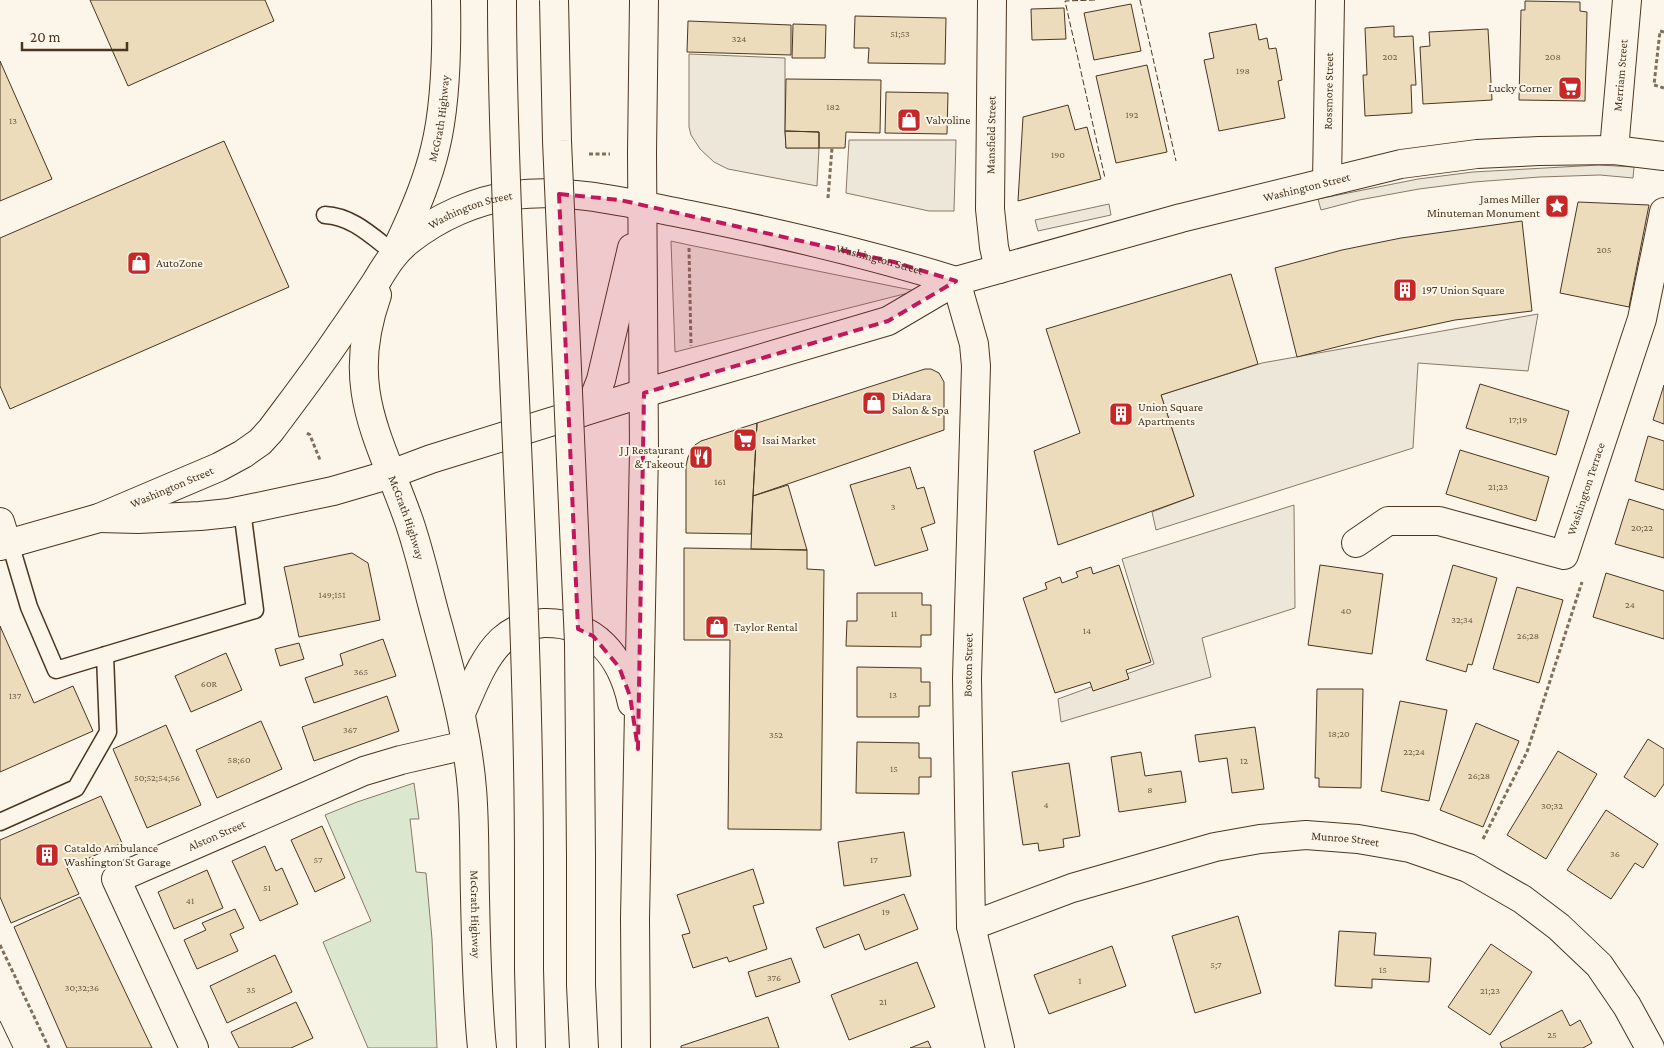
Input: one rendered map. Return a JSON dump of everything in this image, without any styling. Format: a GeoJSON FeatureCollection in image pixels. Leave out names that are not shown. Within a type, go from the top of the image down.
{"type":"FeatureCollection","features":[{"type":"Feature","properties":{"kind":"main road","name":"McGrath Highway"},"geometry":{"type":"LineString","coordinates":[[446,0],[444,80],[436,147],[419,200],[385,272],[371,315],[366,337],[363,368],[370,415],[410,523],[461,713],[473,806],[475,934],[482,1048]]}},
{"type":"Feature","properties":{"kind":"main road"},"geometry":{"type":"LineString","coordinates":[[502,0],[506,197],[526,640],[531,1048]]}},
{"type":"Feature","properties":{"kind":"main road"},"geometry":{"type":"LineString","coordinates":[[554,0],[556,141],[578,644],[581,985],[584,1048]]}},
{"type":"Feature","properties":{"kind":"main road"},"geometry":{"type":"LineString","coordinates":[[636,1048],[635,919],[644,393],[644,0]]}},
{"type":"Feature","properties":{"kind":"main road","name":"Mansfield Street"},"geometry":{"type":"LineString","coordinates":[[992,0],[990,209],[994,247],[999,269]]}},
{"type":"Feature","properties":{"kind":"main road","name":"Rossmore Street"},"geometry":{"type":"LineString","coordinates":[[1327,182],[1330,0]]}},
{"type":"Feature","properties":{"kind":"main road","name":"Merriam Street"},"geometry":{"type":"LineString","coordinates":[[1614,150],[1627,0]]}},
{"type":"Feature","properties":{"kind":"main road","name":"Washington Street"},"geometry":{"type":"LineString","coordinates":[[100,518],[182,517],[242,510],[308,497],[391,474],[431,459],[644,393],[888,322],[956,281],[1181,218],[1402,164],[1477,154],[1539,150],[1614,150],[1664,156]]}},
{"type":"Feature","properties":{"kind":"main road","name":"Washington Street"},"geometry":{"type":"LineString","coordinates":[[4,539],[100,518],[225,464],[260,442],[271,430],[339,338],[394,253],[433,224],[466,208],[499,197],[555,194],[602,198],[643,205],[726,222],[894,262],[956,281]]}},
{"type":"Feature","properties":{"kind":"main road"},"geometry":{"type":"LineString","coordinates":[[582,412],[594,398],[601,380],[643,205]]}},
{"type":"Feature","properties":{"kind":"main road","name":"Washington Terrace"},"geometry":{"type":"LineString","coordinates":[[1564,555],[1642,319],[1664,212]]}},
{"type":"Feature","properties":{"kind":"main road","name":"Boston Street"},"geometry":{"type":"LineString","coordinates":[[956,281],[974,344],[976,366],[967,678],[971,926],[1000,1048]]}},
{"type":"Feature","properties":{"kind":"main road"},"geometry":{"type":"LineString","coordinates":[[1356,544],[1388,521],[1439,521],[1564,555]]}},
{"type":"Feature","properties":{"kind":"main road"},"geometry":{"type":"LineString","coordinates":[[461,713],[485,663],[493,651],[508,636],[526,626],[551,623],[565,625],[593,636],[612,655],[630,696],[638,749]]}},
{"type":"Feature","properties":{"kind":"main road","name":"Alston Street"},"geometry":{"type":"LineString","coordinates":[[194,1048],[116,879],[364,771],[466,745]]}},
{"type":"Feature","properties":{"kind":"main road","name":"Munroe Street"},"geometry":{"type":"LineString","coordinates":[[971,926],[1072,888],[1215,847],[1260,839],[1306,835],[1358,839],[1410,848],[1468,868],[1522,899],[1559,927],[1599,965],[1627,1006],[1650,1048]]}},
{"type":"Feature","properties":{"kind":"lane"},"geometry":{"type":"LineString","coordinates":[[325,215],[341,217],[347,220],[394,253]]}},
{"type":"Feature","properties":{"kind":"lane"},"geometry":{"type":"LineString","coordinates":[[582,412],[590,603],[595,626],[612,655]]}},
{"type":"Feature","properties":{"kind":"lane"},"geometry":{"type":"LineString","coordinates":[[4,539],[28,607],[56,670],[256,610],[242,510]]}},
{"type":"Feature","properties":{"kind":"lane"},"geometry":{"type":"LineString","coordinates":[[0,822],[76,788],[108,732],[105,655]]}},
{"type":"Feature","properties":{"kind":"path"},"geometry":{"type":"LineString","coordinates":[[1664,32],[1660,31],[1654,85],[1664,88]]}},
{"type":"Feature","properties":{"kind":"path"},"geometry":{"type":"LineString","coordinates":[[828,198],[832,148]]}},
{"type":"Feature","properties":{"kind":"path"},"geometry":{"type":"LineString","coordinates":[[689,245],[691,352]]}},
{"type":"Feature","properties":{"kind":"path"},"geometry":{"type":"LineString","coordinates":[[310,435],[320,460]]}},
{"type":"Feature","properties":{"kind":"path"},"geometry":{"type":"LineString","coordinates":[[1468,868],[1526,752],[1586,572],[1564,555]]}},
{"type":"Feature","properties":{"kind":"path"},"geometry":{"type":"LineString","coordinates":[[0,945],[49,1048]]}},
{"type":"Feature","properties":{"kind":"highlighted area"},"geometry":{"type":"Polygon","coordinates":[[[559,194],[620,200],[894,262],[956,281],[888,321],[644,393],[638,749],[630,696],[619,667],[593,636],[578,629],[559,194]]]}},
{"type":"Feature","properties":{"kind":"green space"},"geometry":{"type":"Polygon","coordinates":[[[414,783],[419,819],[410,819],[416,872],[426,873],[432,939],[437,1048],[368,1048],[323,942],[371,921],[325,815],[414,783]]]}},
{"type":"Feature","properties":{"kind":"shaded area"},"geometry":{"type":"Polygon","coordinates":[[[689,54],[785,58],[786,148],[819,148],[817,186],[728,169],[714,162],[700,149],[691,135],[689,127],[689,54]]]}},
{"type":"Feature","properties":{"kind":"shaded area"},"geometry":{"type":"Polygon","coordinates":[[[849,140],[956,140],[954,211],[929,211],[846,193],[849,140]]]}},
{"type":"Feature","properties":{"kind":"shaded area"},"geometry":{"type":"Polygon","coordinates":[[[1599,165],[1634,167],[1633,178],[1600,175],[1474,182],[1419,189],[1359,200],[1321,210],[1318,199],[1418,179],[1473,172],[1599,165]]]}},
{"type":"Feature","properties":{"kind":"shaded area"},"geometry":{"type":"Polygon","coordinates":[[[1109,204],[1111,215],[1038,231],[1035,220],[1109,204]]]}},
{"type":"Feature","properties":{"kind":"shaded area"},"geometry":{"type":"Polygon","coordinates":[[[671,241],[689,245],[916,291],[675,352],[671,241]]]}},
{"type":"Feature","properties":{"kind":"shaded area"},"geometry":{"type":"Polygon","coordinates":[[[1538,314],[1528,371],[1418,363],[1413,448],[1156,530],[1152,512],[1194,496],[1161,395],[1262,363],[1538,314]]]}},
{"type":"Feature","properties":{"kind":"shaded area"},"geometry":{"type":"Polygon","coordinates":[[[1294,505],[1295,608],[1202,638],[1211,677],[1061,722],[1058,699],[1154,664],[1122,559],[1294,505]]]}},
{"type":"Feature","properties":{"kind":"building"},"geometry":{"type":"Polygon","coordinates":[[[90,0],[265,0],[274,21],[128,86],[90,0]]]}},
{"type":"Feature","properties":{"kind":"building"},"geometry":{"type":"Polygon","coordinates":[[[1525,1],[1580,2],[1580,11],[1587,12],[1585,101],[1519,100],[1521,10],[1525,10],[1525,1]]]}},
{"type":"Feature","properties":{"kind":"building"},"geometry":{"type":"Polygon","coordinates":[[[1131,4],[1141,51],[1094,60],[1084,13],[1131,4]]]}},
{"type":"Feature","properties":{"kind":"building"},"geometry":{"type":"Polygon","coordinates":[[[1064,8],[1066,39],[1032,40],[1031,9],[1064,8]]]}},
{"type":"Feature","properties":{"kind":"building"},"geometry":{"type":"Polygon","coordinates":[[[855,16],[946,18],[945,64],[868,63],[869,48],[854,48],[855,16]]]}},
{"type":"Feature","properties":{"kind":"building"},"geometry":{"type":"Polygon","coordinates":[[[688,21],[791,25],[791,55],[687,52],[688,21]]]}},
{"type":"Feature","properties":{"kind":"building"},"geometry":{"type":"Polygon","coordinates":[[[793,24],[826,25],[825,58],[792,58],[793,24]]]}},
{"type":"Feature","properties":{"kind":"building"},"geometry":{"type":"Polygon","coordinates":[[[1256,24],[1259,40],[1267,38],[1269,49],[1276,48],[1282,80],[1278,81],[1285,118],[1219,131],[1204,60],[1214,58],[1209,33],[1256,24]]]}},
{"type":"Feature","properties":{"kind":"building"},"geometry":{"type":"Polygon","coordinates":[[[1394,26],[1394,37],[1413,36],[1416,85],[1411,85],[1412,113],[1365,116],[1363,75],[1367,75],[1365,28],[1394,26]]]}},
{"type":"Feature","properties":{"kind":"building"},"geometry":{"type":"Polygon","coordinates":[[[1488,29],[1492,100],[1423,104],[1420,47],[1430,46],[1429,32],[1488,29]]]}},
{"type":"Feature","properties":{"kind":"building"},"geometry":{"type":"Polygon","coordinates":[[[0,61],[52,179],[0,201],[0,61]]]}},
{"type":"Feature","properties":{"kind":"building"},"geometry":{"type":"Polygon","coordinates":[[[1147,65],[1167,152],[1116,163],[1096,76],[1147,65]]]}},
{"type":"Feature","properties":{"kind":"building"},"geometry":{"type":"Polygon","coordinates":[[[786,79],[881,80],[880,133],[846,132],[845,148],[819,148],[819,132],[785,131],[786,79]]]}},
{"type":"Feature","properties":{"kind":"building"},"geometry":{"type":"Polygon","coordinates":[[[886,92],[948,93],[947,134],[885,133],[886,92]]]}},
{"type":"Feature","properties":{"kind":"building"},"geometry":{"type":"Polygon","coordinates":[[[1068,105],[1075,130],[1087,127],[1101,179],[1018,201],[1023,117],[1068,105]]]}},
{"type":"Feature","properties":{"kind":"building"},"geometry":{"type":"Polygon","coordinates":[[[785,131],[819,132],[819,148],[786,148],[785,131]]]}},
{"type":"Feature","properties":{"kind":"building","name":"AutoZone"},"geometry":{"type":"Polygon","coordinates":[[[224,141],[289,287],[10,409],[0,386],[0,238],[224,141]]]}},
{"type":"Feature","properties":{"kind":"building"},"geometry":{"type":"Polygon","coordinates":[[[1578,202],[1649,205],[1629,307],[1560,293],[1578,202]]]}},
{"type":"Feature","properties":{"kind":"building","name":"197 Union Square"},"geometry":{"type":"Polygon","coordinates":[[[1522,221],[1532,311],[1455,320],[1297,357],[1275,268],[1342,250],[1401,238],[1522,221]]]}},
{"type":"Feature","properties":{"kind":"building","name":"Union Square Apartments"},"geometry":{"type":"Polygon","coordinates":[[[1231,274],[1258,364],[1161,395],[1194,496],[1058,545],[1034,451],[1080,433],[1046,329],[1231,274]]]}},
{"type":"Feature","properties":{"kind":"building"},"geometry":{"type":"Polygon","coordinates":[[[925,369],[931,369],[939,373],[944,382],[944,430],[753,496],[757,423],[925,369]]]}},
{"type":"Feature","properties":{"kind":"building"},"geometry":{"type":"Polygon","coordinates":[[[1480,384],[1569,411],[1556,455],[1466,428],[1480,384]]]}},
{"type":"Feature","properties":{"kind":"building"},"geometry":{"type":"Polygon","coordinates":[[[1664,385],[1664,424],[1653,420],[1664,385]]]}},
{"type":"Feature","properties":{"kind":"building"},"geometry":{"type":"Polygon","coordinates":[[[757,423],[751,534],[686,533],[686,466],[688,457],[695,445],[701,441],[757,423]]]}},
{"type":"Feature","properties":{"kind":"building"},"geometry":{"type":"Polygon","coordinates":[[[1648,436],[1664,441],[1664,490],[1635,481],[1648,436]]]}},
{"type":"Feature","properties":{"kind":"building"},"geometry":{"type":"Polygon","coordinates":[[[1460,450],[1549,477],[1536,521],[1446,494],[1460,450]]]}},
{"type":"Feature","properties":{"kind":"building"},"geometry":{"type":"Polygon","coordinates":[[[910,467],[917,489],[924,487],[935,523],[921,528],[928,550],[875,566],[850,485],[910,467]]]}},
{"type":"Feature","properties":{"kind":"building"},"geometry":{"type":"Polygon","coordinates":[[[788,485],[807,550],[751,549],[753,496],[788,485]]]}},
{"type":"Feature","properties":{"kind":"building"},"geometry":{"type":"Polygon","coordinates":[[[1629,499],[1664,510],[1664,558],[1615,544],[1629,499]]]}},
{"type":"Feature","properties":{"kind":"building"},"geometry":{"type":"Polygon","coordinates":[[[684,548],[807,550],[807,569],[824,570],[821,830],[728,829],[730,640],[684,640],[684,548]]]}},
{"type":"Feature","properties":{"kind":"building"},"geometry":{"type":"Polygon","coordinates":[[[352,553],[368,563],[380,620],[299,637],[284,567],[352,553]]]}},
{"type":"Feature","properties":{"kind":"building"},"geometry":{"type":"Polygon","coordinates":[[[1119,565],[1151,662],[1126,670],[1129,679],[1093,691],[1090,682],[1055,693],[1023,598],[1047,589],[1045,583],[1060,577],[1062,583],[1078,577],[1076,572],[1091,567],[1093,574],[1119,565]]]}},
{"type":"Feature","properties":{"kind":"building"},"geometry":{"type":"Polygon","coordinates":[[[1320,565],[1383,574],[1372,654],[1308,645],[1320,565]]]}},
{"type":"Feature","properties":{"kind":"building"},"geometry":{"type":"Polygon","coordinates":[[[1453,565],[1497,578],[1472,665],[1468,664],[1466,672],[1426,660],[1453,565]]]}},
{"type":"Feature","properties":{"kind":"building"},"geometry":{"type":"Polygon","coordinates":[[[1606,573],[1664,591],[1664,639],[1593,617],[1606,573]]]}},
{"type":"Feature","properties":{"kind":"building"},"geometry":{"type":"Polygon","coordinates":[[[1517,587],[1563,600],[1539,683],[1493,669],[1517,587]]]}},
{"type":"Feature","properties":{"kind":"building"},"geometry":{"type":"Polygon","coordinates":[[[857,593],[922,593],[922,605],[931,605],[931,635],[921,635],[921,647],[846,646],[847,621],[857,621],[857,593]]]}},
{"type":"Feature","properties":{"kind":"building"},"geometry":{"type":"Polygon","coordinates":[[[0,626],[34,703],[73,686],[93,731],[0,772],[0,626]]]}},
{"type":"Feature","properties":{"kind":"building"},"geometry":{"type":"Polygon","coordinates":[[[383,639],[396,676],[314,703],[305,678],[343,665],[340,654],[383,639]]]}},
{"type":"Feature","properties":{"kind":"building"},"geometry":{"type":"Polygon","coordinates":[[[299,643],[304,659],[280,666],[275,649],[299,643]]]}},
{"type":"Feature","properties":{"kind":"building"},"geometry":{"type":"Polygon","coordinates":[[[226,653],[242,690],[191,712],[175,676],[226,653]]]}},
{"type":"Feature","properties":{"kind":"building"},"geometry":{"type":"Polygon","coordinates":[[[857,667],[921,668],[921,682],[930,682],[930,706],[919,706],[919,717],[857,717],[857,667]]]}},
{"type":"Feature","properties":{"kind":"building"},"geometry":{"type":"Polygon","coordinates":[[[1317,689],[1363,689],[1361,788],[1319,787],[1319,778],[1315,778],[1317,689]]]}},
{"type":"Feature","properties":{"kind":"building"},"geometry":{"type":"Polygon","coordinates":[[[387,696],[399,731],[314,761],[302,727],[387,696]]]}},
{"type":"Feature","properties":{"kind":"building"},"geometry":{"type":"Polygon","coordinates":[[[1400,701],[1447,710],[1429,801],[1381,791],[1400,701]]]}},
{"type":"Feature","properties":{"kind":"building"},"geometry":{"type":"Polygon","coordinates":[[[261,721],[282,769],[217,798],[196,750],[261,721]]]}},
{"type":"Feature","properties":{"kind":"building"},"geometry":{"type":"Polygon","coordinates":[[[1476,723],[1519,741],[1483,827],[1440,810],[1476,723]]]}},
{"type":"Feature","properties":{"kind":"building"},"geometry":{"type":"Polygon","coordinates":[[[166,725],[201,805],[147,828],[113,749],[166,725]]]}},
{"type":"Feature","properties":{"kind":"building"},"geometry":{"type":"Polygon","coordinates":[[[1255,727],[1264,789],[1232,793],[1227,758],[1199,762],[1195,735],[1255,727]]]}},
{"type":"Feature","properties":{"kind":"building"},"geometry":{"type":"Polygon","coordinates":[[[1648,739],[1664,749],[1664,784],[1655,797],[1624,777],[1648,739]]]}},
{"type":"Feature","properties":{"kind":"building"},"geometry":{"type":"Polygon","coordinates":[[[857,742],[919,743],[919,758],[931,758],[931,777],[919,777],[919,794],[856,793],[857,742]]]}},
{"type":"Feature","properties":{"kind":"building"},"geometry":{"type":"Polygon","coordinates":[[[1558,751],[1597,774],[1546,859],[1507,835],[1558,751]]]}},
{"type":"Feature","properties":{"kind":"building"},"geometry":{"type":"Polygon","coordinates":[[[1141,752],[1145,776],[1181,771],[1186,802],[1119,812],[1111,757],[1141,752]]]}},
{"type":"Feature","properties":{"kind":"building"},"geometry":{"type":"Polygon","coordinates":[[[1069,763],[1080,836],[1063,839],[1064,847],[1039,851],[1038,843],[1023,845],[1012,772],[1069,763]]]}},
{"type":"Feature","properties":{"kind":"building","name":"Cataldo Ambulance Washington St Garage"},"geometry":{"type":"Polygon","coordinates":[[[101,796],[122,843],[67,868],[79,894],[11,923],[0,897],[0,840],[101,796]]]}},
{"type":"Feature","properties":{"kind":"building"},"geometry":{"type":"Polygon","coordinates":[[[1606,810],[1658,844],[1643,868],[1635,863],[1611,899],[1567,870],[1606,810]]]}},
{"type":"Feature","properties":{"kind":"building"},"geometry":{"type":"Polygon","coordinates":[[[322,826],[345,878],[315,892],[291,840],[322,826]]]}},
{"type":"Feature","properties":{"kind":"building"},"geometry":{"type":"Polygon","coordinates":[[[904,832],[911,876],[844,886],[838,842],[904,832]]]}},
{"type":"Feature","properties":{"kind":"building"},"geometry":{"type":"Polygon","coordinates":[[[265,846],[276,871],[282,868],[298,904],[260,921],[232,861],[265,846]]]}},
{"type":"Feature","properties":{"kind":"building"},"geometry":{"type":"Polygon","coordinates":[[[753,869],[764,903],[753,906],[767,949],[729,962],[727,957],[693,968],[682,935],[690,933],[677,895],[753,869]]]}},
{"type":"Feature","properties":{"kind":"building"},"geometry":{"type":"Polygon","coordinates":[[[207,870],[223,908],[174,929],[158,892],[207,870]]]}},
{"type":"Feature","properties":{"kind":"building"},"geometry":{"type":"Polygon","coordinates":[[[904,894],[918,929],[865,950],[859,934],[824,948],[816,928],[904,894]]]}},
{"type":"Feature","properties":{"kind":"building"},"geometry":{"type":"Polygon","coordinates":[[[80,897],[152,1048],[67,1048],[14,927],[80,897]]]}},
{"type":"Feature","properties":{"kind":"building"},"geometry":{"type":"Polygon","coordinates":[[[235,909],[244,928],[230,934],[238,951],[197,969],[184,940],[206,930],[202,923],[235,909]]]}},
{"type":"Feature","properties":{"kind":"building"},"geometry":{"type":"Polygon","coordinates":[[[1238,916],[1261,993],[1195,1013],[1172,936],[1238,916]]]}},
{"type":"Feature","properties":{"kind":"building"},"geometry":{"type":"Polygon","coordinates":[[[1339,931],[1376,933],[1374,955],[1431,958],[1429,982],[1372,979],[1372,988],[1335,986],[1339,931]]]}},
{"type":"Feature","properties":{"kind":"building"},"geometry":{"type":"Polygon","coordinates":[[[1491,944],[1532,972],[1490,1035],[1448,1007],[1491,944]]]}},
{"type":"Feature","properties":{"kind":"building"},"geometry":{"type":"Polygon","coordinates":[[[1112,946],[1126,986],[1049,1014],[1034,975],[1112,946]]]}},
{"type":"Feature","properties":{"kind":"building"},"geometry":{"type":"Polygon","coordinates":[[[275,955],[292,992],[227,1023],[210,986],[275,955]]]}},
{"type":"Feature","properties":{"kind":"building"},"geometry":{"type":"Polygon","coordinates":[[[791,958],[800,982],[756,997],[748,972],[791,958]]]}},
{"type":"Feature","properties":{"kind":"building"},"geometry":{"type":"Polygon","coordinates":[[[917,962],[935,1007],[849,1040],[831,995],[917,962]]]}},
{"type":"Feature","properties":{"kind":"building"},"geometry":{"type":"Polygon","coordinates":[[[296,1002],[313,1038],[291,1048],[239,1048],[231,1032],[296,1002]]]}},
{"type":"Feature","properties":{"kind":"building"},"geometry":{"type":"Polygon","coordinates":[[[1562,1010],[1570,1026],[1580,1020],[1592,1043],[1583,1048],[1502,1048],[1500,1043],[1562,1010]]]}},
{"type":"Feature","properties":{"kind":"building"},"geometry":{"type":"Polygon","coordinates":[[[768,1017],[779,1048],[681,1048],[681,1046],[768,1017]]]}},
{"type":"Feature","properties":{"kind":"building"},"geometry":{"type":"Polygon","coordinates":[[[928,1041],[931,1048],[910,1048],[928,1041]]]}},
{"type":"Feature","properties":{"kind":"tram line"},"geometry":{"type":"LineString","coordinates":[[0,1021],[13,1048]]}},
{"type":"Feature","properties":{"kind":"fence"},"geometry":{"type":"LineString","coordinates":[[1095,0],[1065,1],[1105,178]]}},
{"type":"Feature","properties":{"kind":"fence"},"geometry":{"type":"LineString","coordinates":[[1140,0],[1176,161]]}},
{"type":"Feature","properties":{"kind":"place","name":"Lucky Corner"},"geometry":{"type":"Point","coordinates":[1570,88]}},
{"type":"Feature","properties":{"kind":"place","name":"Valvoline"},"geometry":{"type":"Point","coordinates":[909,120]}},
{"type":"Feature","properties":{"kind":"place","name":"James Miller Minuteman Monument"},"geometry":{"type":"Point","coordinates":[1557,206]}},
{"type":"Feature","properties":{"kind":"place","name":"AutoZone"},"geometry":{"type":"Point","coordinates":[139,263]}},
{"type":"Feature","properties":{"kind":"place","name":"197 Union Square"},"geometry":{"type":"Point","coordinates":[1405,290]}},
{"type":"Feature","properties":{"kind":"place","name":"DiAdara Salon & Spa"},"geometry":{"type":"Point","coordinates":[874,403]}},
{"type":"Feature","properties":{"kind":"place","name":"Union Square Apartments"},"geometry":{"type":"Point","coordinates":[1121,414]}},
{"type":"Feature","properties":{"kind":"place","name":"Isai Market"},"geometry":{"type":"Point","coordinates":[745,440]}},
{"type":"Feature","properties":{"kind":"place","name":"J J Restaurant & Takeout"},"geometry":{"type":"Point","coordinates":[701,457]}},
{"type":"Feature","properties":{"kind":"place","name":"Taylor Rental"},"geometry":{"type":"Point","coordinates":[717,627]}},
{"type":"Feature","properties":{"kind":"place","name":"Cataldo Ambulance Washington St Garage"},"geometry":{"type":"Point","coordinates":[47,855]}}]}
